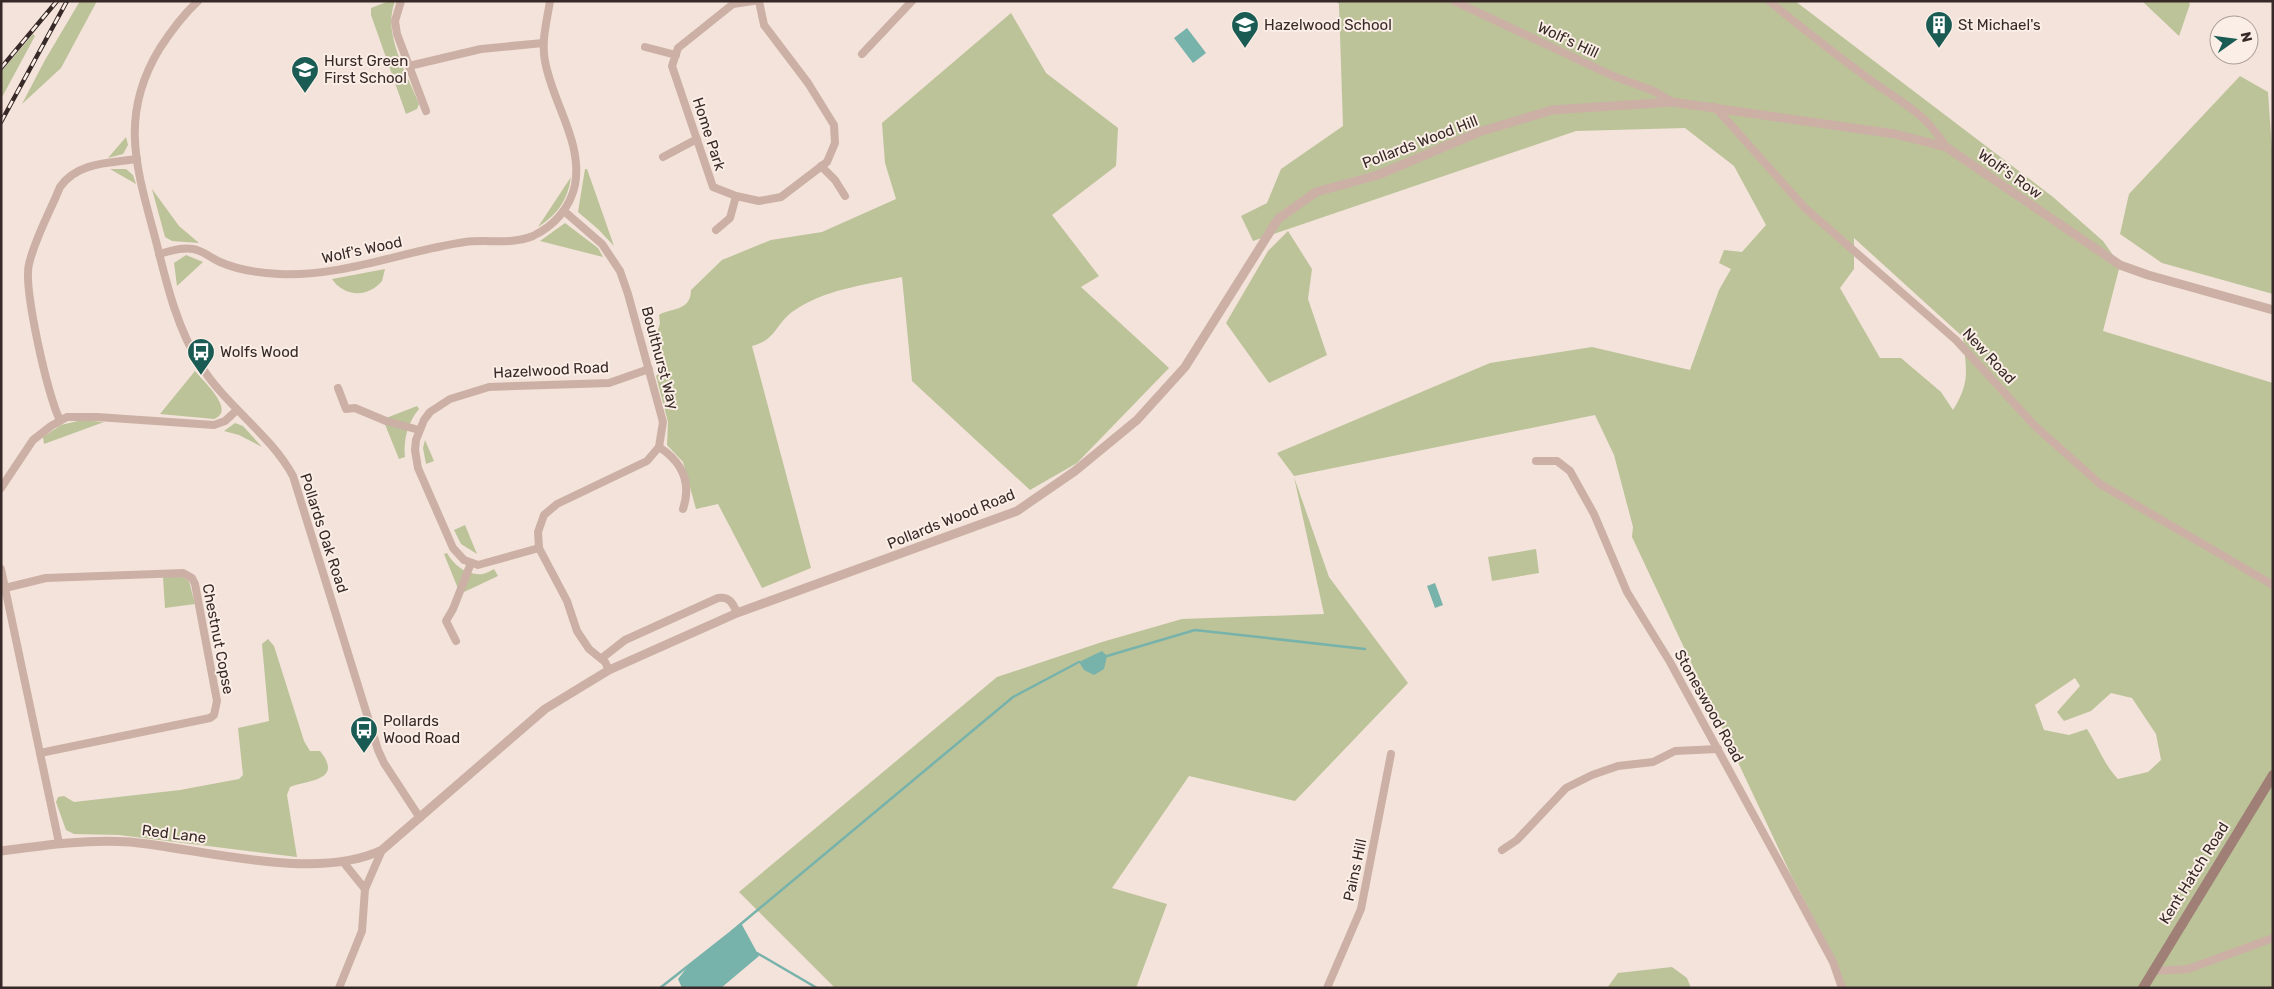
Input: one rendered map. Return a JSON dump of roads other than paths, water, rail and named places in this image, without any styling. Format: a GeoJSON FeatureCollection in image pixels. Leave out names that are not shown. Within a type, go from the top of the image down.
{"type":"FeatureCollection","features":[{"type":"Feature","properties":{"kind":"main road","name":"Kent Hatch Road"},"geometry":{"type":"LineString","coordinates":[[2143,988],[2273,775]]}},
{"type":"Feature","properties":{"kind":"street","name":"Pollards Oak Road"},"geometry":{"type":"LineString","coordinates":[[198,1],[166,40],[145,77],[135,113],[134,130],[137,159],[167,286],[193,353],[209,378],[280,456],[293,476],[378,750],[388,770],[420,818]]}},
{"type":"Feature","properties":{"kind":"street"},"geometry":{"type":"LineString","coordinates":[[401,1],[395,22],[397,34],[426,111]]}},
{"type":"Feature","properties":{"kind":"street","name":"Wolf's Wood"},"geometry":{"type":"LineString","coordinates":[[159,254],[194,249],[223,263],[251,271],[278,274],[319,273],[465,242],[520,239],[541,232],[564,211],[570,201],[574,185],[575,159],[548,77],[543,43],[550,1]]}},
{"type":"Feature","properties":{"kind":"street"},"geometry":{"type":"LineString","coordinates":[[645,47],[676,55],[678,48],[733,4],[753,1]]}},
{"type":"Feature","properties":{"kind":"street","name":"Home Park"},"geometry":{"type":"LineString","coordinates":[[676,55],[672,66],[713,187],[759,202],[781,197],[826,162],[835,143],[834,126],[808,83],[764,25],[759,1]]}},
{"type":"Feature","properties":{"kind":"street"},"geometry":{"type":"LineString","coordinates":[[862,54],[912,1]]}},
{"type":"Feature","properties":{"kind":"street","name":"Wolf's Hill"},"geometry":{"type":"LineString","coordinates":[[1454,1],[1613,76],[1654,91],[1672,102]]}},
{"type":"Feature","properties":{"kind":"street"},"geometry":{"type":"LineString","coordinates":[[1769,1],[1870,80],[1916,110],[1935,128],[1946,147]]}},
{"type":"Feature","properties":{"kind":"street"},"geometry":{"type":"LineString","coordinates":[[409,66],[480,49],[543,43]]}},
{"type":"Feature","properties":{"kind":"street","name":"Pollards Wood Hill"},"geometry":{"type":"LineString","coordinates":[[1188,360],[1278,219],[1316,192],[1378,175],[1479,132],[1552,110],[1672,102],[1715,107]]}},
{"type":"Feature","properties":{"kind":"street","name":"Wolf's Row"},"geometry":{"type":"LineString","coordinates":[[1715,107],[1895,134],[1946,147],[2120,265],[2148,275],[2273,310]]}},
{"type":"Feature","properties":{"kind":"street","name":"New Road"},"geometry":{"type":"LineString","coordinates":[[1715,107],[1805,208],[1956,340],[2035,426],[2100,484],[2273,585]]}},
{"type":"Feature","properties":{"kind":"street"},"geometry":{"type":"LineString","coordinates":[[663,157],[697,139]]}},
{"type":"Feature","properties":{"kind":"street"},"geometry":{"type":"LineString","coordinates":[[60,420],[52,402],[46,378],[28,286],[28,266],[57,195],[66,179],[82,168],[137,159]]}},
{"type":"Feature","properties":{"kind":"street"},"geometry":{"type":"LineString","coordinates":[[821,166],[835,180],[845,196]]}},
{"type":"Feature","properties":{"kind":"street"},"geometry":{"type":"LineString","coordinates":[[716,230],[730,218],[736,196]]}},
{"type":"Feature","properties":{"kind":"street","name":"Boulthurst Way"},"geometry":{"type":"LineString","coordinates":[[564,211],[602,244],[620,271],[650,369],[663,422],[659,447]]}},
{"type":"Feature","properties":{"kind":"street","name":"Pollards Wood Road"},"geometry":{"type":"LineString","coordinates":[[344,863],[368,857],[382,850],[545,709],[609,670],[737,613],[1017,511],[1075,471],[1137,420],[1185,367],[1188,360]]}},
{"type":"Feature","properties":{"kind":"street","name":"Hazelwood Road"},"geometry":{"type":"LineString","coordinates":[[471,563],[453,548],[418,468],[415,450],[419,430],[427,416],[439,404],[478,390],[504,386],[610,382],[650,369]]}},
{"type":"Feature","properties":{"kind":"street"},"geometry":{"type":"LineString","coordinates":[[338,388],[346,409],[355,408],[419,430]]}},
{"type":"Feature","properties":{"kind":"street"},"geometry":{"type":"LineString","coordinates":[[1,488],[33,440],[60,420],[75,415],[214,425],[225,421],[237,410]]}},
{"type":"Feature","properties":{"kind":"street"},"geometry":{"type":"LineString","coordinates":[[609,670],[602,658],[589,649],[582,640],[566,601],[539,548],[538,532],[540,523],[549,509],[648,461],[659,447],[675,458],[680,466],[687,491],[683,508]]}},
{"type":"Feature","properties":{"kind":"street","name":"Stoneswood Road"},"geometry":{"type":"LineString","coordinates":[[1536,461],[1557,461],[1570,471],[1594,514],[1627,592],[1667,657],[1718,749],[1833,962],[1842,988]]}},
{"type":"Feature","properties":{"kind":"street"},"geometry":{"type":"LineString","coordinates":[[456,641],[446,621],[457,600],[471,563],[484,565],[539,548]]}},
{"type":"Feature","properties":{"kind":"street"},"geometry":{"type":"LineString","coordinates":[[1,569],[58,843]]}},
{"type":"Feature","properties":{"kind":"street","name":"Chestnut Copse"},"geometry":{"type":"LineString","coordinates":[[5,588],[46,578],[183,573],[192,578],[195,584],[217,701],[214,715],[210,718],[40,753]]}},
{"type":"Feature","properties":{"kind":"street"},"geometry":{"type":"LineString","coordinates":[[602,658],[625,640],[718,598],[725,597],[730,600],[737,613]]}},
{"type":"Feature","properties":{"kind":"street"},"geometry":{"type":"LineString","coordinates":[[1502,850],[1517,840],[1566,788],[1618,766],[1653,762],[1675,750],[1718,749]]}},
{"type":"Feature","properties":{"kind":"street","name":"Pains Hill"},"geometry":{"type":"LineString","coordinates":[[1328,988],[1361,909],[1391,754]]}},
{"type":"Feature","properties":{"kind":"street","name":"Red Lane"},"geometry":{"type":"LineString","coordinates":[[1,851],[89,840],[131,842],[293,863],[344,863]]}},
{"type":"Feature","properties":{"kind":"street"},"geometry":{"type":"LineString","coordinates":[[339,988],[362,931],[365,888],[382,850]]}},
{"type":"Feature","properties":{"kind":"street"},"geometry":{"type":"LineString","coordinates":[[344,863],[365,888]]}},
{"type":"Feature","properties":{"kind":"street"},"geometry":{"type":"LineString","coordinates":[[2152,971],[2188,969],[2273,938]]}},
{"type":"Feature","properties":{"kind":"water"},"geometry":{"type":"Polygon","coordinates":[[[1187,28],[1206,53],[1193,63],[1174,38],[1187,28]]]}},
{"type":"Feature","properties":{"kind":"water"},"geometry":{"type":"Polygon","coordinates":[[[1435,583],[1443,605],[1435,608],[1427,586],[1435,583]]]}},
{"type":"Feature","properties":{"kind":"water"},"geometry":{"type":"Polygon","coordinates":[[[1102,651],[1107,656],[1104,669],[1094,675],[1084,670],[1079,662],[1102,651]]]}},
{"type":"Feature","properties":{"kind":"water"},"geometry":{"type":"Polygon","coordinates":[[[741,923],[759,956],[721,988],[682,988],[678,979],[689,965],[741,923]]]}},
{"type":"Feature","properties":{"kind":"waterway"},"geometry":{"type":"LineString","coordinates":[[1107,656],[1195,630],[1365,649]]}},
{"type":"Feature","properties":{"kind":"waterway"},"geometry":{"type":"LineString","coordinates":[[660,988],[730,933],[1013,697],[1079,662]]}},
{"type":"Feature","properties":{"kind":"waterway"},"geometry":{"type":"LineString","coordinates":[[757,953],[817,988]]}},
{"type":"Feature","properties":{"kind":"railway"},"geometry":{"type":"LineString","coordinates":[[1,68],[57,1]]}},
{"type":"Feature","properties":{"kind":"railway"},"geometry":{"type":"LineString","coordinates":[[1,122],[67,1]]}},
{"type":"Feature","properties":{"kind":"place","name":"Hazelwood School"},"geometry":{"type":"Point","coordinates":[1245,49]}},
{"type":"Feature","properties":{"kind":"place","name":"St Michael's"},"geometry":{"type":"Point","coordinates":[1939,49]}},
{"type":"Feature","properties":{"kind":"place","name":"Hurst Green First School"},"geometry":{"type":"Point","coordinates":[305,94]}},
{"type":"Feature","properties":{"kind":"place","name":"Wolfs Wood"},"geometry":{"type":"Point","coordinates":[201,376]}},
{"type":"Feature","properties":{"kind":"place","name":"Pollards Wood Road"},"geometry":{"type":"Point","coordinates":[364,754]}}]}
